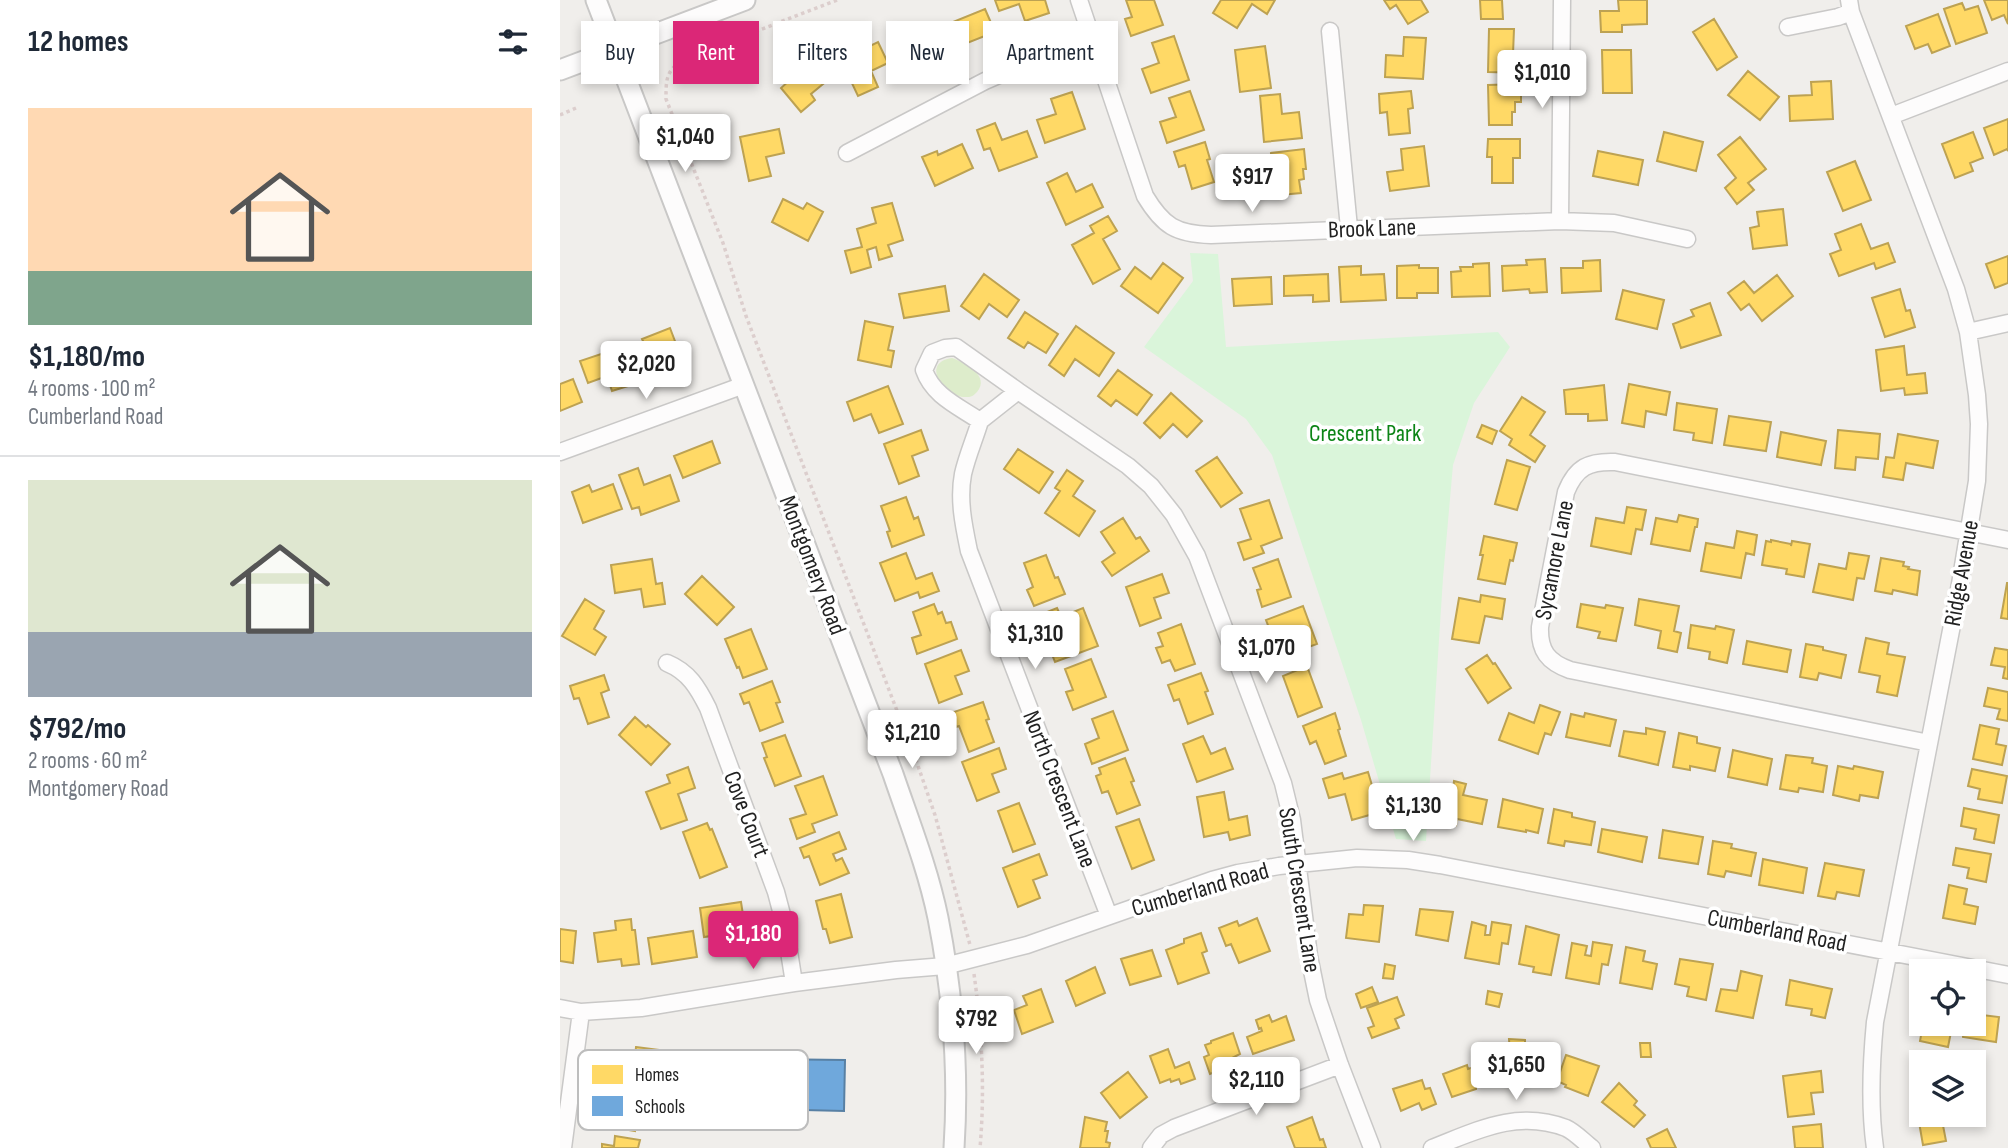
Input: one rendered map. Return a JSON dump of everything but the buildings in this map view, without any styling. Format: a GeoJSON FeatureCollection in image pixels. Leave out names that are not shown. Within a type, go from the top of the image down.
{"type":"FeatureCollection","features":[{"type":"Feature","properties":{"kind":"street","name":"Montgomery Road"},"geometry":{"type":"LineString","coordinates":[[596,0],[604,21]]}},
{"type":"Feature","properties":{"kind":"street"},"geometry":{"type":"LineString","coordinates":[[659,33],[746,0]]}},
{"type":"Feature","properties":{"kind":"street","name":"Brook Lane"},"geometry":{"type":"LineString","coordinates":[[1079,0],[1086,21]]}},
{"type":"Feature","properties":{"kind":"street"},"geometry":{"type":"LineString","coordinates":[[1560,221],[1562,0]]}},
{"type":"Feature","properties":{"kind":"street","name":"Ridge Avenue"},"geometry":{"type":"LineString","coordinates":[[1788,27],[1838,17],[1850,6],[1946,259],[1968,332],[1977,395],[1977,481],[1875,1022],[1871,1067],[1871,1110],[1875,1148]]}},
{"type":"Feature","properties":{"kind":"street"},"geometry":{"type":"LineString","coordinates":[[1331,31],[1349,228]]}},
{"type":"Feature","properties":{"kind":"street"},"geometry":{"type":"LineString","coordinates":[[560,70],[581,62]]}},
{"type":"Feature","properties":{"kind":"street"},"geometry":{"type":"LineString","coordinates":[[1891,116],[2008,71]]}},
{"type":"Feature","properties":{"kind":"street"},"geometry":{"type":"LineString","coordinates":[[847,153],[983,82]]}},
{"type":"Feature","properties":{"kind":"street","name":"Montgomery Road"},"geometry":{"type":"LineString","coordinates":[[628,84],[914,835],[938,916],[955,1037],[954,1148]]}},
{"type":"Feature","properties":{"kind":"street","name":"Brook Lane"},"geometry":{"type":"LineString","coordinates":[[1107,84],[1145,196],[1164,222],[1174,229],[1190,234],[1560,221],[1614,223],[1687,239]]}},
{"type":"Feature","properties":{"kind":"street"},"geometry":{"type":"LineString","coordinates":[[1968,332],[2008,323]]}},
{"type":"Feature","properties":{"kind":"street","name":"South Crescent Lane"},"geometry":{"type":"LineString","coordinates":[[980,421],[940,395],[929,384],[924,370],[932,354],[956,346],[1128,466],[1164,501],[1185,532],[1197,556],[1283,783],[1292,820],[1309,956],[1318,1000],[1372,1148]]}},
{"type":"Feature","properties":{"kind":"street"},"geometry":{"type":"LineString","coordinates":[[560,452],[744,385]]}},
{"type":"Feature","properties":{"kind":"street"},"geometry":{"type":"LineString","coordinates":[[980,421],[1018,391]]}},
{"type":"Feature","properties":{"kind":"street","name":"North Crescent Lane"},"geometry":{"type":"LineString","coordinates":[[980,421],[962,485],[964,527],[969,551],[1109,916]]}},
{"type":"Feature","properties":{"kind":"street","name":"Sycamore Lane"},"geometry":{"type":"LineString","coordinates":[[1929,743],[1570,670],[1549,659],[1540,639],[1540,627],[1566,492],[1571,479],[1579,470],[1591,464],[1615,463],[1968,532]]}},
{"type":"Feature","properties":{"kind":"street"},"geometry":{"type":"LineString","coordinates":[[1968,532],[2008,540]]}},
{"type":"Feature","properties":{"kind":"street","name":"Cove Court"},"geometry":{"type":"LineString","coordinates":[[667,663],[680,668],[690,678],[708,708],[776,892],[785,926],[794,983]]}},
{"type":"Feature","properties":{"kind":"street","name":"Cumberland Road"},"geometry":{"type":"LineString","coordinates":[[560,1008],[581,1012],[641,1008],[794,983],[945,966],[1027,945],[1238,873],[1357,858],[1408,860],[1440,865],[2008,975]]}},
{"type":"Feature","properties":{"kind":"street"},"geometry":{"type":"LineString","coordinates":[[563,1148],[581,1012]]}},
{"type":"Feature","properties":{"kind":"street"},"geometry":{"type":"LineString","coordinates":[[1150,1148],[1161,1135],[1174,1128],[1340,1065]]}},
{"type":"Feature","properties":{"kind":"street"},"geometry":{"type":"LineString","coordinates":[[1432,1148],[1500,1123],[1525,1120],[1567,1129],[1592,1148]]}},
{"type":"Feature","properties":{"kind":"path"},"geometry":{"type":"LineString","coordinates":[[837,0],[682,60],[671,68],[667,77],[667,99],[723,243],[746,316],[917,763],[935,815],[970,942]]}},
{"type":"Feature","properties":{"kind":"path"},"geometry":{"type":"LineString","coordinates":[[560,115],[576,108]]}},
{"type":"Feature","properties":{"kind":"path"},"geometry":{"type":"LineString","coordinates":[[975,982],[982,1059],[980,1148]]}},
{"type":"Feature","properties":{"kind":"green space","name":"Crescent Park"},"geometry":{"type":"Polygon","coordinates":[[[1190,253],[1218,254],[1226,347],[1498,332],[1510,347],[1474,403],[1453,465],[1426,841],[1396,839],[1361,720],[1272,455],[1246,419],[1144,347],[1193,281],[1190,253]]]}},
{"type":"Feature","properties":{"kind":"green space"},"geometry":{"type":"Polygon","coordinates":[[[952,358],[969,366],[981,380],[973,396],[959,396],[944,387],[939,380],[937,366],[952,358]]]}}]}
